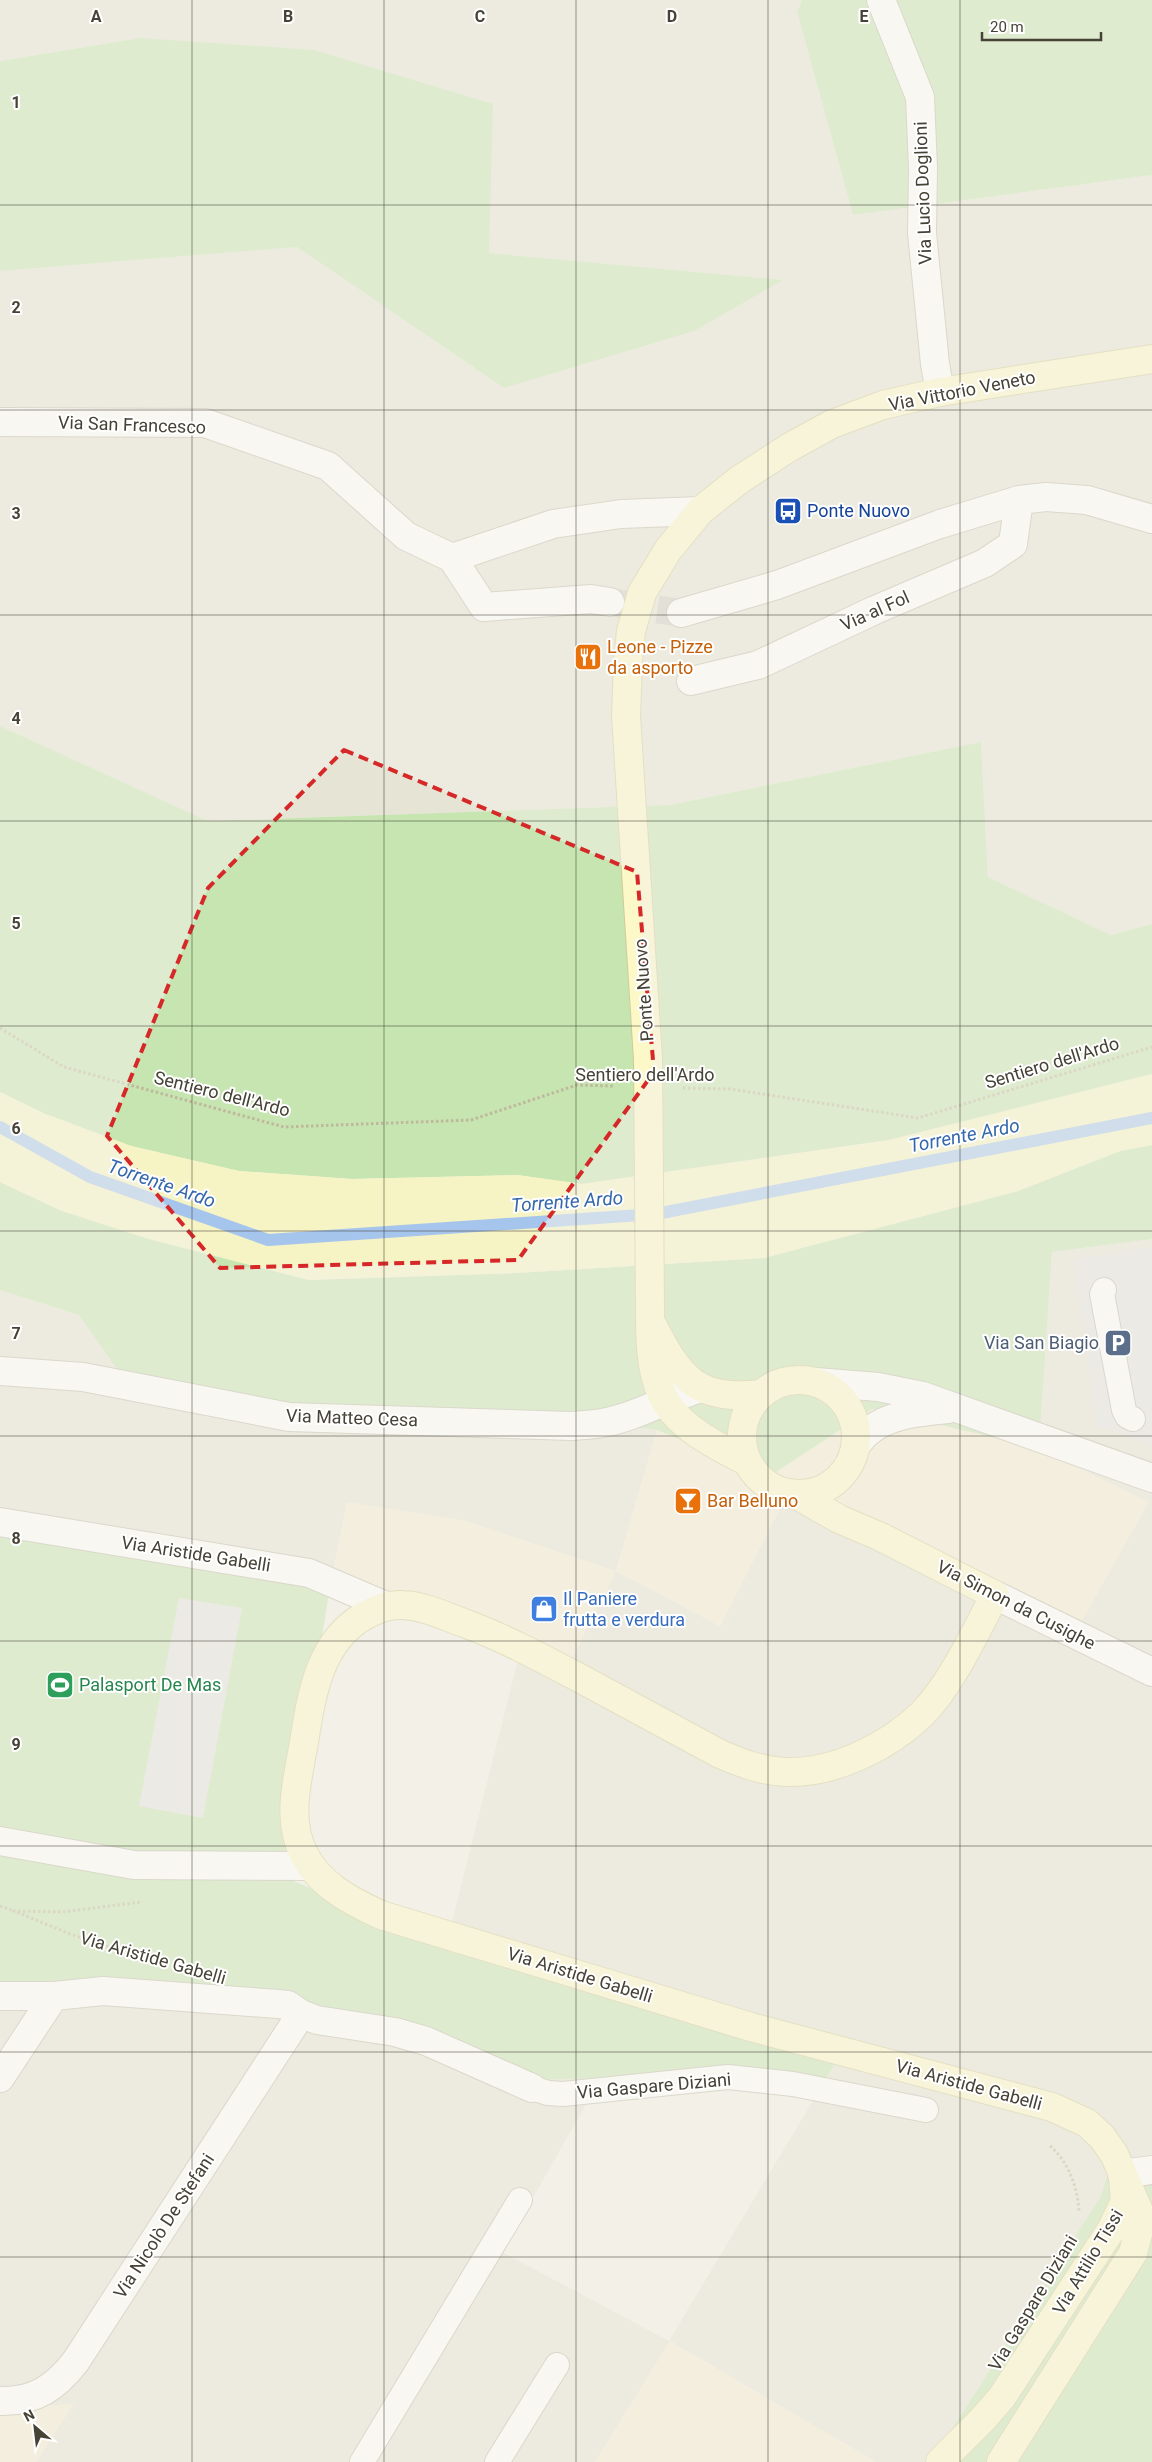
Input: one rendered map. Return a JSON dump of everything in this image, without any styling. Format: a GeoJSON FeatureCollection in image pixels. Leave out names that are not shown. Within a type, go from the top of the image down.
{"type":"FeatureCollection","features":[{"type":"Feature","properties":{"kind":"main road","name":"Via Vittorio Veneto"},"geometry":{"type":"LineString","coordinates":[[628,661],[632,631],[642,593],[668,550],[700,510],[739,480],[790,447],[832,424],[883,405],[940,392],[1152,358]]}},
{"type":"Feature","properties":{"kind":"main road","name":"Ponte Nuovo"},"geometry":{"type":"LineString","coordinates":[[628,661],[626,716],[648,1059],[650,1323]]}},
{"type":"Feature","properties":{"kind":"main road","name":"Via Simon da Cusighe"},"geometry":{"type":"LineString","coordinates":[[650,1323],[671,1361],[683,1375],[702,1388],[719,1394],[740,1396],[761,1394]]}},
{"type":"Feature","properties":{"kind":"main road","name":"Via Simon da Cusighe"},"geometry":{"type":"LineString","coordinates":[[650,1323],[651,1363],[656,1385],[665,1402],[693,1431],[713,1445],[746,1461]]}},
{"type":"Feature","properties":{"kind":"main road","name":"Via Simon da Cusighe"},"geometry":{"type":"LineString","coordinates":[[852,1457],[835,1483],[817,1493],[797,1495],[782,1493],[767,1486],[755,1475],[746,1461],[742,1443],[742,1425],[749,1408],[761,1394],[778,1384],[796,1380],[816,1382],[831,1389],[843,1400],[852,1414],[856,1430],[852,1457],[845,1490],[848,1502],[860,1519],[881,1537]]}},
{"type":"Feature","properties":{"kind":"main road","name":"Via Simon da Cusighe"},"geometry":{"type":"LineString","coordinates":[[797,1495],[838,1520],[881,1537],[995,1595]]}},
{"type":"Feature","properties":{"kind":"main road","name":"Via Aristide Gabelli"},"geometry":{"type":"LineString","coordinates":[[995,1595],[945,1684],[922,1714],[891,1738],[857,1757],[822,1770],[786,1772],[751,1767],[720,1754],[509,1641],[423,1608],[402,1605],[386,1606],[354,1622],[340,1636],[327,1653],[314,1686],[295,1792],[297,1834],[302,1851],[310,1866],[324,1881],[341,1894],[381,1914],[751,2027],[1070,2113],[1087,2123],[1102,2136],[1114,2154],[1122,2174]]}},
{"type":"Feature","properties":{"kind":"main road","name":"Via Attilio Tissi"},"geometry":{"type":"LineString","coordinates":[[940,2462],[1002,2397],[1111,2230],[1125,2201],[1122,2174]]}},
{"type":"Feature","properties":{"kind":"main road","name":"Via Attilio Tissi"},"geometry":{"type":"LineString","coordinates":[[1001,2462],[1133,2253],[1140,2232],[1139,2211],[1122,2174]]}},
{"type":"Feature","properties":{"kind":"street","name":"Via Lucio Doglioni"},"geometry":{"type":"LineString","coordinates":[[881,0],[920,97],[924,168],[922,233],[935,364],[940,392]]}},
{"type":"Feature","properties":{"kind":"street","name":"Via San Francesco"},"geometry":{"type":"LineString","coordinates":[[0,422],[205,423],[328,466],[406,536],[452,558]]}},
{"type":"Feature","properties":{"kind":"street"},"geometry":{"type":"LineString","coordinates":[[681,613],[777,585],[940,524],[1019,500],[1046,497],[1087,500],[1152,520]]}},
{"type":"Feature","properties":{"kind":"street","name":"Via al Fol"},"geometry":{"type":"LineString","coordinates":[[691,682],[758,664],[875,610],[986,562],[1013,544],[1019,500]]}},
{"type":"Feature","properties":{"kind":"street"},"geometry":{"type":"LineString","coordinates":[[610,602],[592,599],[484,607],[452,558],[553,524],[621,514],[700,510]]}},
{"type":"Feature","properties":{"kind":"street","name":"Via Matteo Cesa"},"geometry":{"type":"LineString","coordinates":[[0,1371],[83,1377],[289,1417],[571,1426],[603,1423],[702,1388]]}},
{"type":"Feature","properties":{"kind":"street"},"geometry":{"type":"LineString","coordinates":[[816,1382],[878,1387],[923,1396],[1152,1478]]}},
{"type":"Feature","properties":{"kind":"street"},"geometry":{"type":"LineString","coordinates":[[852,1457],[863,1435],[894,1417],[918,1412],[956,1408]]}},
{"type":"Feature","properties":{"kind":"street","name":"Via Aristide Gabelli"},"geometry":{"type":"LineString","coordinates":[[0,1522],[309,1573],[386,1606]]}},
{"type":"Feature","properties":{"kind":"street","name":"Via Simon da Cusighe"},"geometry":{"type":"LineString","coordinates":[[995,1595],[1152,1672]]}},
{"type":"Feature","properties":{"kind":"street"},"geometry":{"type":"LineString","coordinates":[[0,1841],[134,1865],[310,1866]]}},
{"type":"Feature","properties":{"kind":"street","name":"Via Gaspare Diziani"},"geometry":{"type":"LineString","coordinates":[[0,1996],[54,1996],[103,1991],[288,2005],[301,2014],[317,2020],[411,2035],[532,2088]]}},
{"type":"Feature","properties":{"kind":"street"},"geometry":{"type":"LineString","coordinates":[[0,2078],[54,1996]]}},
{"type":"Feature","properties":{"kind":"street","name":"Via Nicolò De Stefani"},"geometry":{"type":"LineString","coordinates":[[0,2401],[28,2398],[46,2391],[61,2381],[76,2361],[301,2014]]}},
{"type":"Feature","properties":{"kind":"street"},"geometry":{"type":"LineString","coordinates":[[1122,2174],[1152,2170]]}},
{"type":"Feature","properties":{"kind":"lane"},"geometry":{"type":"LineString","coordinates":[[1104,1290],[1102,1294],[1124,1410],[1127,1416],[1133,1419]]}},
{"type":"Feature","properties":{"kind":"lane","name":"Via Gaspare Diziani"},"geometry":{"type":"LineString","coordinates":[[532,2088],[563,2094],[728,2077],[792,2084],[926,2110]]}},
{"type":"Feature","properties":{"kind":"lane"},"geometry":{"type":"LineString","coordinates":[[362,2462],[520,2200]]}},
{"type":"Feature","properties":{"kind":"lane"},"geometry":{"type":"LineString","coordinates":[[497,2462],[557,2365]]}},
{"type":"Feature","properties":{"kind":"path","name":"Sentiero dell'Ardo"},"geometry":{"type":"LineString","coordinates":[[0,1028],[64,1067],[284,1127],[471,1120],[577,1085],[616,1086]]}},
{"type":"Feature","properties":{"kind":"path","name":"Sentiero dell'Ardo"},"geometry":{"type":"LineString","coordinates":[[673,1088],[730,1089],[918,1118],[1152,1047]]}},
{"type":"Feature","properties":{"kind":"path","name":"Via Aristide Gabelli"},"geometry":{"type":"LineString","coordinates":[[14,1911],[62,1912],[145,1902]]}},
{"type":"Feature","properties":{"kind":"path","name":"Via Aristide Gabelli"},"geometry":{"type":"LineString","coordinates":[[0,1906],[70,1934],[140,1957]]}},
{"type":"Feature","properties":{"kind":"path","name":"Via Gaspare Diziani"},"geometry":{"type":"LineString","coordinates":[[1043,2140],[1054,2149],[1073,2180],[1079,2197],[1080,2214]]}},
{"type":"Feature","properties":{"kind":"highlighted area"},"geometry":{"type":"Polygon","coordinates":[[[344,750],[637,872],[654,1072],[518,1260],[220,1268],[107,1136],[208,888],[344,750]]]}},
{"type":"Feature","properties":{"kind":"shaded area"},"geometry":{"type":"Polygon","coordinates":[[[0,0],[802,0],[797,12],[853,215],[1152,175],[1152,924],[1111,935],[988,877],[981,742],[670,805],[208,821],[0,726],[0,271],[297,247],[504,388],[782,280],[489,253],[140,38],[0,61],[0,0]]]}},
{"type":"Feature","properties":{"kind":"shaded area"},"geometry":{"type":"Polygon","coordinates":[[[1152,1239],[1152,2168],[1111,2163],[1101,2196],[931,2462],[876,2462],[670,2341],[595,2462],[36,2462],[73,2404],[0,2408],[0,1991],[178,1986],[541,2080],[601,2078],[502,2252],[669,2341],[838,2059],[447,1942],[520,1652],[347,1502],[332,1575],[0,1530],[0,1290],[79,1315],[123,1378],[579,1419],[657,1430],[616,1571],[720,1626],[792,1485],[1039,1448],[1052,1252],[1152,1239]]]}},
{"type":"Feature","properties":{"kind":"shaded area","name":"Via San Biagio"},"geometry":{"type":"Polygon","coordinates":[[[1152,1247],[1152,1444],[1097,1426],[1073,1259],[1152,1247]]]}},
{"type":"Feature","properties":{"kind":"shaded area"},"geometry":{"type":"Polygon","coordinates":[[[872,1409],[1039,1448],[1149,1502],[1078,1628],[792,1485],[720,1626],[616,1571],[657,1430],[770,1476],[872,1409]]]}},
{"type":"Feature","properties":{"kind":"shaded area"},"geometry":{"type":"Polygon","coordinates":[[[347,1502],[463,1520],[616,1571],[564,1675],[333,1575],[347,1502]]]}},
{"type":"Feature","properties":{"kind":"shaded area"},"geometry":{"type":"Polygon","coordinates":[[[179,1598],[242,1608],[203,1818],[139,1806],[179,1598]]]}},
{"type":"Feature","properties":{"kind":"shaded area"},"geometry":{"type":"Polygon","coordinates":[[[670,2341],[876,2462],[595,2462],[670,2341]]]}},
{"type":"Feature","properties":{"kind":"shaded area"},"geometry":{"type":"Polygon","coordinates":[[[74,2404],[36,2462],[0,2462],[0,2408],[74,2404]]]}},
{"type":"Feature","properties":{"kind":"green space"},"geometry":{"type":"Polygon","coordinates":[[[802,0],[1152,0],[1152,175],[853,215],[797,12],[802,0]]]}},
{"type":"Feature","properties":{"kind":"green space"},"geometry":{"type":"Polygon","coordinates":[[[140,38],[314,50],[493,104],[489,253],[783,280],[694,331],[504,388],[297,247],[0,271],[0,61],[140,38]]]}},
{"type":"Feature","properties":{"kind":"green space"},"geometry":{"type":"Polygon","coordinates":[[[0,726],[208,821],[670,805],[981,742],[988,877],[1111,935],[1152,924],[1152,1074],[889,1140],[582,1184],[517,1175],[352,1179],[239,1171],[131,1146],[43,1113],[0,1092],[0,726]]]}},
{"type":"Feature","properties":{"kind":"green space"},"geometry":{"type":"Polygon","coordinates":[[[1152,1145],[1152,1239],[1052,1252],[1039,1448],[872,1409],[770,1476],[657,1430],[579,1419],[278,1410],[123,1378],[79,1315],[0,1290],[0,1182],[62,1211],[149,1239],[309,1280],[516,1273],[764,1258],[1018,1191],[1120,1151],[1152,1145]]]}},
{"type":"Feature","properties":{"kind":"green space"},"geometry":{"type":"Polygon","coordinates":[[[0,1530],[332,1575],[283,1877],[447,1942],[838,2059],[824,2082],[601,2078],[541,2080],[409,2023],[0,1991],[0,1530]]]}},
{"type":"Feature","properties":{"kind":"green space"},"geometry":{"type":"Polygon","coordinates":[[[1111,2163],[1152,2168],[1152,2462],[931,2462],[1101,2196],[1111,2163]]]}},
{"type":"Feature","properties":{"kind":"sand"},"geometry":{"type":"Polygon","coordinates":[[[1152,1074],[1152,1145],[1120,1151],[1018,1191],[764,1258],[516,1273],[309,1280],[149,1239],[62,1211],[0,1182],[0,1092],[43,1113],[131,1146],[239,1171],[352,1179],[517,1175],[582,1184],[889,1140],[1152,1074]]]}},
{"type":"Feature","properties":{"kind":"waterway","name":"Torrente Ardo"},"geometry":{"type":"LineString","coordinates":[[0,1127],[90,1177],[268,1240],[656,1214],[1152,1118]]}},
{"type":"Feature","properties":{"kind":"tunnel"},"geometry":{"type":"LineString","coordinates":[[616,603],[681,613]]}},
{"type":"Feature","properties":{"kind":"place","name":"Ponte Nuovo"},"geometry":{"type":"Point","coordinates":[788,511]}},
{"type":"Feature","properties":{"kind":"place","name":"Leone - Pizze da asporto"},"geometry":{"type":"Point","coordinates":[588,657]}},
{"type":"Feature","properties":{"kind":"place","name":"Via San Biagio"},"geometry":{"type":"Point","coordinates":[1118,1343]}},
{"type":"Feature","properties":{"kind":"place","name":"Bar Belluno"},"geometry":{"type":"Point","coordinates":[688,1501]}},
{"type":"Feature","properties":{"kind":"place","name":"Il Paniere frutta e verdura"},"geometry":{"type":"Point","coordinates":[544,1609]}},
{"type":"Feature","properties":{"kind":"place","name":"Palasport De Mas"},"geometry":{"type":"Point","coordinates":[60,1685]}}]}
